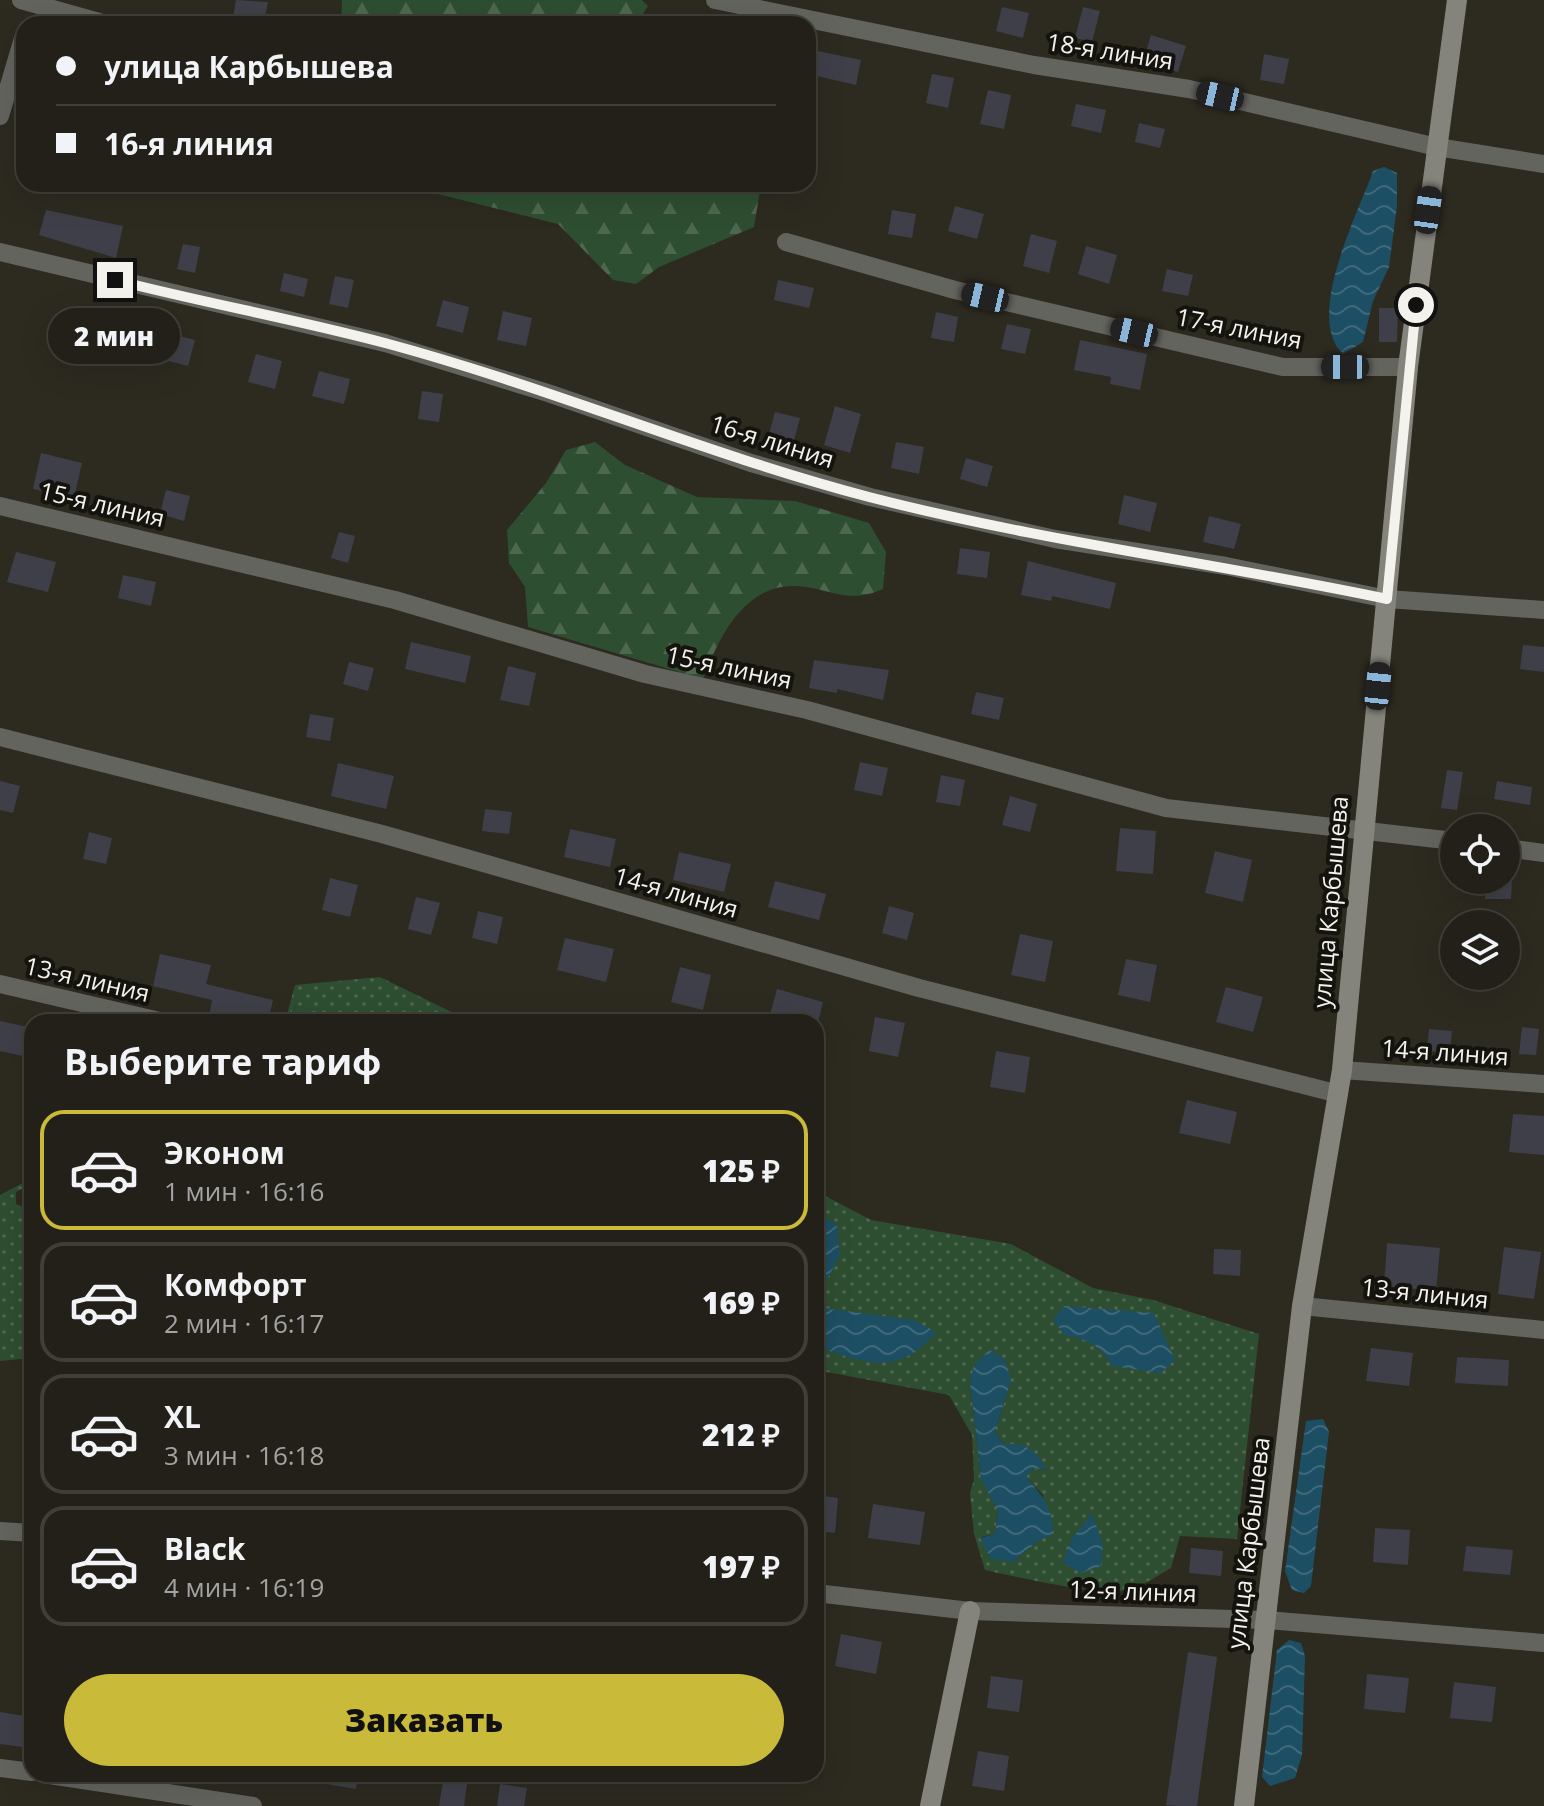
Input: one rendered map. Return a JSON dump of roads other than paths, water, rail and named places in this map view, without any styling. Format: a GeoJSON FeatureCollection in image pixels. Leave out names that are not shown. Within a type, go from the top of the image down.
{"type":"FeatureCollection","features":[{"type":"Feature","properties":{"kind":"main road","name":"улица Карбышева"},"geometry":{"type":"LineString","coordinates":[[1244,1806],[1302,1306],[1342,1070],[1408,367],[1457,0]]}},
{"type":"Feature","properties":{"kind":"main road"},"geometry":{"type":"LineString","coordinates":[[930,1806],[970,1611]]}},
{"type":"Feature","properties":{"kind":"street","name":"18-я линия"},"geometry":{"type":"LineString","coordinates":[[715,0],[794,16]]}},
{"type":"Feature","properties":{"kind":"street"},"geometry":{"type":"LineString","coordinates":[[30,1],[80,16]]}},
{"type":"Feature","properties":{"kind":"street","name":"18-я линия"},"geometry":{"type":"LineString","coordinates":[[816,21],[1034,65],[1189,89],[1437,147],[1544,164]]}},
{"type":"Feature","properties":{"kind":"street"},"geometry":{"type":"LineString","coordinates":[[0,116],[16,62]]}},
{"type":"Feature","properties":{"kind":"street","name":"17-я линия"},"geometry":{"type":"LineString","coordinates":[[786,242],[955,290],[1283,367],[1408,367]]}},
{"type":"Feature","properties":{"kind":"street","name":"16-я линия"},"geometry":{"type":"LineString","coordinates":[[0,252],[385,343],[548,393],[751,463],[870,497],[1055,539],[1226,566],[1387,599],[1544,610]]}},
{"type":"Feature","properties":{"kind":"street","name":"15-я линия"},"geometry":{"type":"LineString","coordinates":[[0,506],[395,600],[645,674],[807,710],[1166,808],[1440,839]]}},
{"type":"Feature","properties":{"kind":"street","name":"14-я линия"},"geometry":{"type":"LineString","coordinates":[[0,737],[382,834],[919,988],[1339,1094]]}},
{"type":"Feature","properties":{"kind":"street"},"geometry":{"type":"LineString","coordinates":[[1520,850],[1544,853]]}},
{"type":"Feature","properties":{"kind":"street","name":"13-я линия"},"geometry":{"type":"LineString","coordinates":[[0,984],[129,1014]]}},
{"type":"Feature","properties":{"kind":"street","name":"14-я линия"},"geometry":{"type":"LineString","coordinates":[[1342,1070],[1544,1084]]}},
{"type":"Feature","properties":{"kind":"street","name":"13-я линия"},"geometry":{"type":"LineString","coordinates":[[1302,1306],[1544,1330]]}},
{"type":"Feature","properties":{"kind":"street"},"geometry":{"type":"LineString","coordinates":[[0,1531],[24,1532]]}},
{"type":"Feature","properties":{"kind":"street","name":"12-я линия"},"geometry":{"type":"LineString","coordinates":[[824,1594],[970,1611],[1266,1620],[1544,1643]]}},
{"type":"Feature","properties":{"kind":"street"},"geometry":{"type":"LineString","coordinates":[[0,1768],[24,1771]]}},
{"type":"Feature","properties":{"kind":"street"},"geometry":{"type":"LineString","coordinates":[[96,1782],[253,1806]]}},
{"type":"Feature","properties":{"kind":"water"},"geometry":{"type":"Polygon","coordinates":[[[1384,167],[1397,173],[1397,206],[1389,267],[1373,301],[1363,342],[1343,354],[1332,337],[1329,316],[1331,291],[1347,238],[1373,171],[1384,167]]]}},
{"type":"Feature","properties":{"kind":"water"},"geometry":{"type":"Polygon","coordinates":[[[824,1217],[837,1225],[840,1256],[824,1285],[824,1217]]]}},
{"type":"Feature","properties":{"kind":"water"},"geometry":{"type":"Polygon","coordinates":[[[1064,1306],[1154,1313],[1175,1360],[1161,1373],[1112,1366],[1092,1344],[1064,1335],[1053,1319],[1064,1306]]]}},
{"type":"Feature","properties":{"kind":"water"},"geometry":{"type":"Polygon","coordinates":[[[824,1308],[914,1320],[936,1332],[909,1356],[895,1361],[880,1363],[850,1358],[824,1349],[824,1308]]]}},
{"type":"Feature","properties":{"kind":"water"},"geometry":{"type":"Polygon","coordinates":[[[989,1350],[1005,1359],[1011,1381],[995,1431],[1003,1444],[1029,1448],[1042,1463],[1046,1470],[1034,1468],[1026,1477],[1046,1503],[1053,1525],[1053,1534],[1038,1541],[1013,1562],[991,1559],[980,1538],[995,1534],[998,1511],[981,1479],[970,1382],[974,1365],[989,1350]]]}},
{"type":"Feature","properties":{"kind":"water"},"geometry":{"type":"Polygon","coordinates":[[[1323,1419],[1329,1432],[1311,1586],[1304,1593],[1292,1590],[1285,1571],[1306,1421],[1323,1419]]]}},
{"type":"Feature","properties":{"kind":"water"},"geometry":{"type":"Polygon","coordinates":[[[1092,1513],[1103,1545],[1101,1566],[1081,1573],[1063,1563],[1071,1540],[1092,1513]]]}},
{"type":"Feature","properties":{"kind":"water"},"geometry":{"type":"Polygon","coordinates":[[[1289,1640],[1301,1643],[1305,1656],[1302,1755],[1295,1778],[1270,1786],[1262,1777],[1277,1650],[1289,1640]]]}}]}
